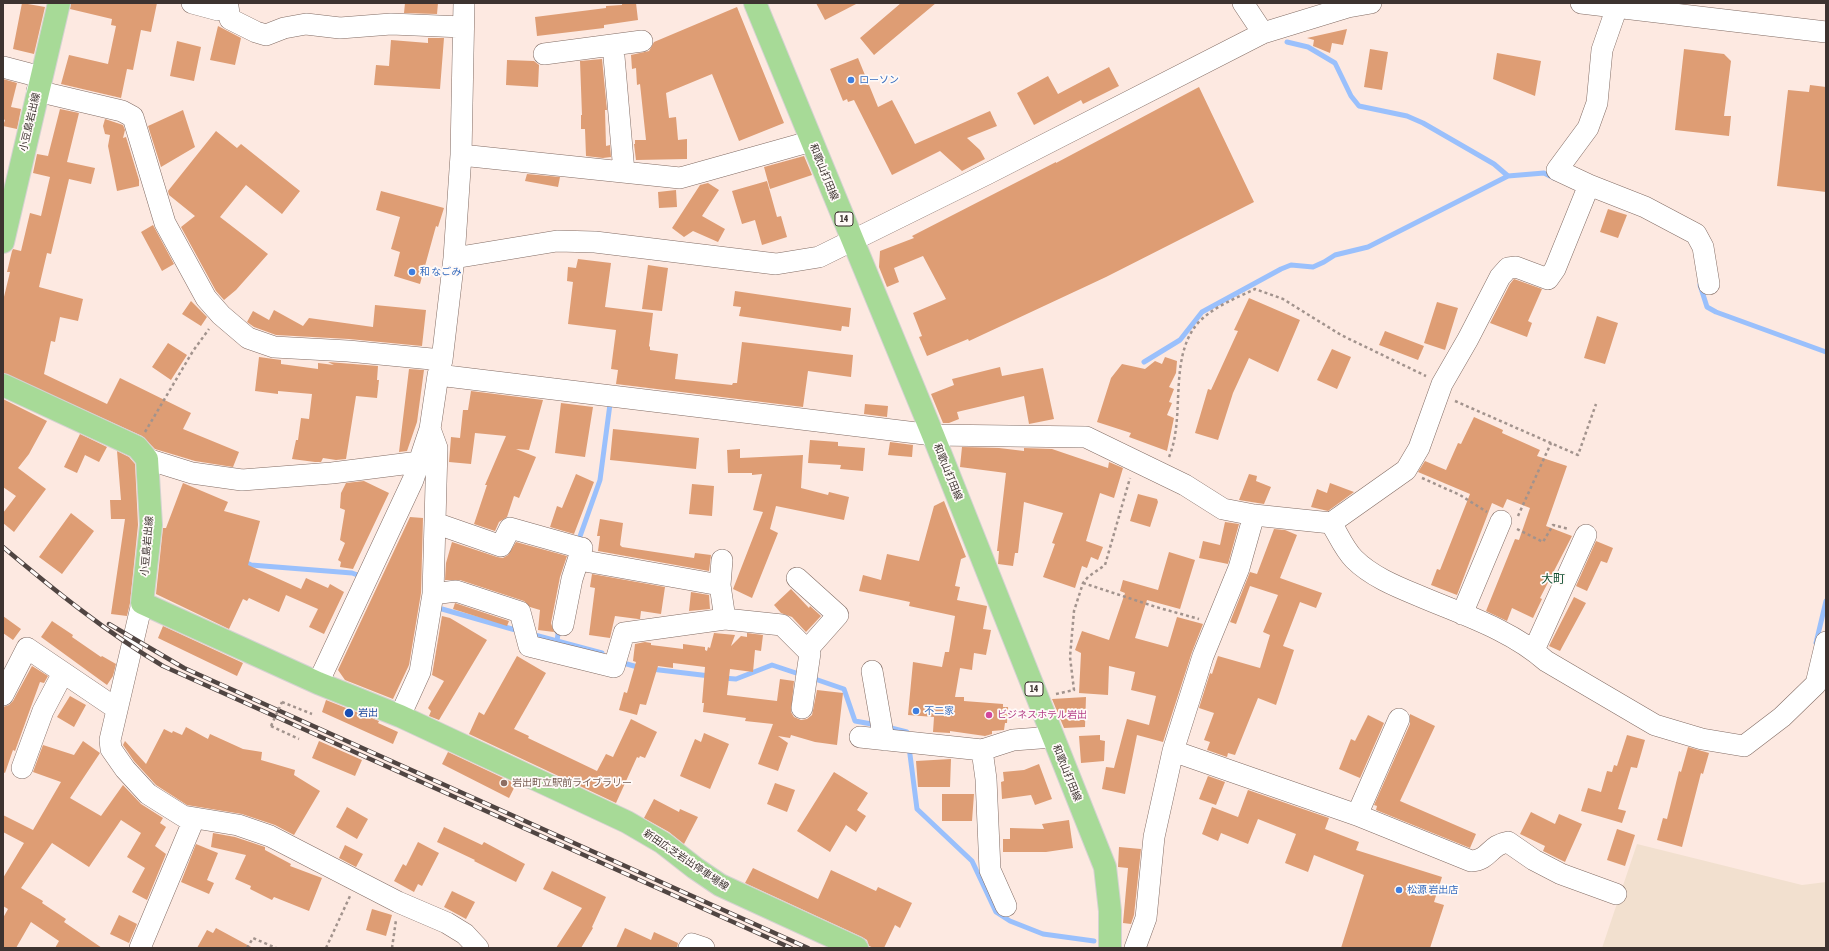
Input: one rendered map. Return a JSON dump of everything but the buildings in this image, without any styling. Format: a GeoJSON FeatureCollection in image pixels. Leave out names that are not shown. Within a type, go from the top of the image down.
{"type":"FeatureCollection","features":[{"type":"Feature","properties":{"kind":"main road","name":"小豆島岩出線"},"geometry":{"type":"LineString","coordinates":[[3,242],[7,200],[39,84],[59,3]]}},
{"type":"Feature","properties":{"kind":"main road","name":"和歌山打田線"},"geometry":{"type":"LineString","coordinates":[[755,3],[933,435],[1105,868],[1110,911],[1110,948]]}},
{"type":"Feature","properties":{"kind":"main road"},"geometry":{"type":"LineString","coordinates":[[3,385],[142,453]]}},
{"type":"Feature","properties":{"kind":"main road","name":"小豆島岩出線"},"geometry":{"type":"LineString","coordinates":[[142,453],[151,525],[142,603]]}},
{"type":"Feature","properties":{"kind":"main road"},"geometry":{"type":"LineString","coordinates":[[142,603],[318,683]]}},
{"type":"Feature","properties":{"kind":"main road","name":"新田広芝岩出停車場線"},"geometry":{"type":"LineString","coordinates":[[318,683],[400,716],[627,822],[664,843],[694,868],[720,886],[857,948]]}},
{"type":"Feature","properties":{"kind":"street"},"geometry":{"type":"LineString","coordinates":[[192,3],[218,10],[229,5],[230,19],[256,32],[266,35],[284,28],[306,24],[340,28],[392,24],[463,27]]}},
{"type":"Feature","properties":{"kind":"street"},"geometry":{"type":"LineString","coordinates":[[318,683],[413,480],[430,429],[440,368],[454,258],[461,156],[464,3]]}},
{"type":"Feature","properties":{"kind":"street"},"geometry":{"type":"LineString","coordinates":[[1243,3],[1263,34]]}},
{"type":"Feature","properties":{"kind":"street"},"geometry":{"type":"LineString","coordinates":[[454,258],[557,241],[595,242],[776,264],[818,257],[853,241],[1263,34],[1348,7],[1371,3]]}},
{"type":"Feature","properties":{"kind":"street"},"geometry":{"type":"LineString","coordinates":[[1581,3],[1826,32]]}},
{"type":"Feature","properties":{"kind":"street"},"geometry":{"type":"LineString","coordinates":[[1617,7],[1602,50],[1597,103],[1588,128],[1557,170],[1589,185],[1645,207],[1696,234],[1703,247],[1709,284]]}},
{"type":"Feature","properties":{"kind":"street"},"geometry":{"type":"LineString","coordinates":[[544,54],[642,41]]}},
{"type":"Feature","properties":{"kind":"street"},"geometry":{"type":"LineString","coordinates":[[614,45],[624,172]]}},
{"type":"Feature","properties":{"kind":"street"},"geometry":{"type":"LineString","coordinates":[[3,67],[39,84],[122,111],[133,117],[165,223],[206,298],[221,315],[248,338],[274,347],[348,351],[440,368],[933,435],[1086,437],[1134,462],[1185,485],[1223,509],[1254,515],[1331,522],[1406,470],[1419,448],[1440,389],[1500,277],[1508,268],[1516,267],[1548,279],[1555,269],[1589,185]]}},
{"type":"Feature","properties":{"kind":"street"},"geometry":{"type":"LineString","coordinates":[[461,156],[680,178],[812,142]]}},
{"type":"Feature","properties":{"kind":"street"},"geometry":{"type":"LineString","coordinates":[[400,716],[420,672],[433,594],[437,448],[430,429]]}},
{"type":"Feature","properties":{"kind":"street"},"geometry":{"type":"LineString","coordinates":[[142,453],[192,473],[242,480],[332,473],[419,462]]}},
{"type":"Feature","properties":{"kind":"street"},"geometry":{"type":"LineString","coordinates":[[1135,948],[1146,918],[1154,838],[1172,751],[1203,656],[1239,568],[1254,515]]}},
{"type":"Feature","properties":{"kind":"street"},"geometry":{"type":"LineString","coordinates":[[1462,614],[1508,521]]}},
{"type":"Feature","properties":{"kind":"street"},"geometry":{"type":"LineString","coordinates":[[1331,522],[1352,557],[1362,566],[1388,583],[1462,614],[1518,640],[1534,650],[1546,661],[1655,725],[1702,739],[1744,746],[1782,717],[1816,684],[1826,642]]}},
{"type":"Feature","properties":{"kind":"street"},"geometry":{"type":"LineString","coordinates":[[435,523],[501,546],[510,528],[581,549],[720,584]]}},
{"type":"Feature","properties":{"kind":"street"},"geometry":{"type":"LineString","coordinates":[[1534,650],[1586,535]]}},
{"type":"Feature","properties":{"kind":"street"},"geometry":{"type":"LineString","coordinates":[[563,625],[572,579],[581,549]]}},
{"type":"Feature","properties":{"kind":"street"},"geometry":{"type":"LineString","coordinates":[[722,560],[720,584],[725,619]]}},
{"type":"Feature","properties":{"kind":"street"},"geometry":{"type":"LineString","coordinates":[[797,578],[838,614],[807,650]]}},
{"type":"Feature","properties":{"kind":"street"},"geometry":{"type":"LineString","coordinates":[[433,594],[456,591],[520,612],[529,646],[614,667],[624,633],[725,619],[782,625],[810,653],[802,708]]}},
{"type":"Feature","properties":{"kind":"street"},"geometry":{"type":"LineString","coordinates":[[142,603],[110,740],[111,749],[125,769],[148,794],[183,816],[238,825],[270,836],[357,882],[398,902],[447,923],[465,934],[478,948]]}},
{"type":"Feature","properties":{"kind":"street"},"geometry":{"type":"LineString","coordinates":[[3,695],[27,648],[117,710]]}},
{"type":"Feature","properties":{"kind":"street"},"geometry":{"type":"LineString","coordinates":[[872,671],[884,740]]}},
{"type":"Feature","properties":{"kind":"street"},"geometry":{"type":"LineString","coordinates":[[22,768],[42,711],[63,673]]}},
{"type":"Feature","properties":{"kind":"street"},"geometry":{"type":"LineString","coordinates":[[1357,815],[1399,720]]}},
{"type":"Feature","properties":{"kind":"street"},"geometry":{"type":"LineString","coordinates":[[860,737],[982,750],[1013,740],[1053,737]]}},
{"type":"Feature","properties":{"kind":"street"},"geometry":{"type":"LineString","coordinates":[[982,750],[986,779],[990,870],[1006,906]]}},
{"type":"Feature","properties":{"kind":"street"},"geometry":{"type":"LineString","coordinates":[[1172,751],[1357,815],[1471,861],[1480,861],[1499,843],[1508,842],[1534,860],[1561,874],[1616,894]]}},
{"type":"Feature","properties":{"kind":"street"},"geometry":{"type":"LineString","coordinates":[[140,948],[194,819]]}},
{"type":"Feature","properties":{"kind":"street"},"geometry":{"type":"LineString","coordinates":[[689,948],[692,944],[704,948]]}},
{"type":"Feature","properties":{"kind":"path"},"geometry":{"type":"LineString","coordinates":[[1162,474],[1175,443],[1181,366],[1188,339],[1198,323],[1210,313],[1254,289],[1283,299],[1341,335],[1440,389],[1578,455],[1596,404]]}},
{"type":"Feature","properties":{"kind":"path"},"geometry":{"type":"LineString","coordinates":[[142,453],[164,397],[193,351],[221,315]]}},
{"type":"Feature","properties":{"kind":"path"},"geometry":{"type":"LineString","coordinates":[[1508,521],[1551,443]]}},
{"type":"Feature","properties":{"kind":"path"},"geometry":{"type":"LineString","coordinates":[[1038,698],[1074,690],[1070,657],[1074,611],[1083,583],[1088,577],[1105,566],[1134,462]]}},
{"type":"Feature","properties":{"kind":"path"},"geometry":{"type":"LineString","coordinates":[[1083,583],[1156,607],[1216,624]]}},
{"type":"Feature","properties":{"kind":"path"},"geometry":{"type":"LineString","coordinates":[[300,739],[271,726],[282,702],[312,714]]}},
{"type":"Feature","properties":{"kind":"path"},"geometry":{"type":"LineString","coordinates":[[326,948],[357,882]]}},
{"type":"Feature","properties":{"kind":"path"},"geometry":{"type":"LineString","coordinates":[[392,948],[398,902]]}},
{"type":"Feature","properties":{"kind":"path"},"geometry":{"type":"LineString","coordinates":[[247,948],[253,938],[276,948]]}},
{"type":"Feature","properties":{"kind":"shaded area"},"geometry":{"type":"Polygon","coordinates":[[[1637,844],[1802,885],[1826,882],[1826,948],[1602,948],[1637,844]]]}},
{"type":"Feature","properties":{"kind":"waterway"},"geometry":{"type":"LineString","coordinates":[[1287,42],[1308,47],[1335,63],[1351,96],[1359,106],[1407,116],[1423,123],[1494,164],[1508,176]]}},
{"type":"Feature","properties":{"kind":"waterway"},"geometry":{"type":"LineString","coordinates":[[1144,362],[1180,340],[1202,312],[1281,269],[1291,265],[1313,267],[1335,255],[1368,247],[1508,176],[1544,173],[1554,178]]}},
{"type":"Feature","properties":{"kind":"waterway"},"geometry":{"type":"LineString","coordinates":[[1700,285],[1707,307],[1716,312],[1826,352]]}},
{"type":"Feature","properties":{"kind":"waterway"},"geometry":{"type":"LineString","coordinates":[[578,542],[600,480],[610,404]]}},
{"type":"Feature","properties":{"kind":"waterway"},"geometry":{"type":"LineString","coordinates":[[243,561],[251,565],[352,573],[363,577]]}},
{"type":"Feature","properties":{"kind":"waterway"},"geometry":{"type":"LineString","coordinates":[[1816,643],[1826,601]]}},
{"type":"Feature","properties":{"kind":"waterway"},"geometry":{"type":"LineString","coordinates":[[435,607],[519,631]]}},
{"type":"Feature","properties":{"kind":"waterway"},"geometry":{"type":"LineString","coordinates":[[531,634],[557,641],[559,627]]}},
{"type":"Feature","properties":{"kind":"waterway"},"geometry":{"type":"LineString","coordinates":[[557,641],[602,653]]}},
{"type":"Feature","properties":{"kind":"waterway"},"geometry":{"type":"LineString","coordinates":[[620,662],[641,668]]}},
{"type":"Feature","properties":{"kind":"waterway"},"geometry":{"type":"LineString","coordinates":[[722,678],[736,679],[772,665],[802,675]]}},
{"type":"Feature","properties":{"kind":"waterway"},"geometry":{"type":"LineString","coordinates":[[651,669],[710,676]]}},
{"type":"Feature","properties":{"kind":"waterway"},"geometry":{"type":"LineString","coordinates":[[812,678],[844,689],[855,721],[877,725]]}},
{"type":"Feature","properties":{"kind":"waterway"},"geometry":{"type":"LineString","coordinates":[[887,727],[907,732],[908,737]]}},
{"type":"Feature","properties":{"kind":"waterway"},"geometry":{"type":"LineString","coordinates":[[909,747],[917,809],[972,861],[996,912],[1010,921],[1043,934],[1094,941]]}},
{"type":"Feature","properties":{"kind":"railway"},"geometry":{"type":"LineString","coordinates":[[3,547],[101,625],[163,666],[791,948]]}},
{"type":"Feature","properties":{"kind":"railway"},"geometry":{"type":"LineString","coordinates":[[109,624],[184,668],[808,948]]}},
{"type":"Feature","properties":{"kind":"place","name":"ローソン"},"geometry":{"type":"Point","coordinates":[851,80]}},
{"type":"Feature","properties":{"kind":"place","name":"和 なごみ"},"geometry":{"type":"Point","coordinates":[412,272]}},
{"type":"Feature","properties":{"kind":"place","name":"不二家"},"geometry":{"type":"Point","coordinates":[916,711]}},
{"type":"Feature","properties":{"kind":"place","name":"岩出"},"geometry":{"type":"Point","coordinates":[349,713]}},
{"type":"Feature","properties":{"kind":"place","name":"ビジネスホテル岩出"},"geometry":{"type":"Point","coordinates":[989,715]}},
{"type":"Feature","properties":{"kind":"place","name":"岩出町立駅前ライブラリー"},"geometry":{"type":"Point","coordinates":[504,783]}},
{"type":"Feature","properties":{"kind":"place","name":"松源 岩出店"},"geometry":{"type":"Point","coordinates":[1399,890]}},
{"type":"Feature","properties":{"kind":"district","name":"大町"},"geometry":{"type":"Point","coordinates":[1553,579]}}]}
